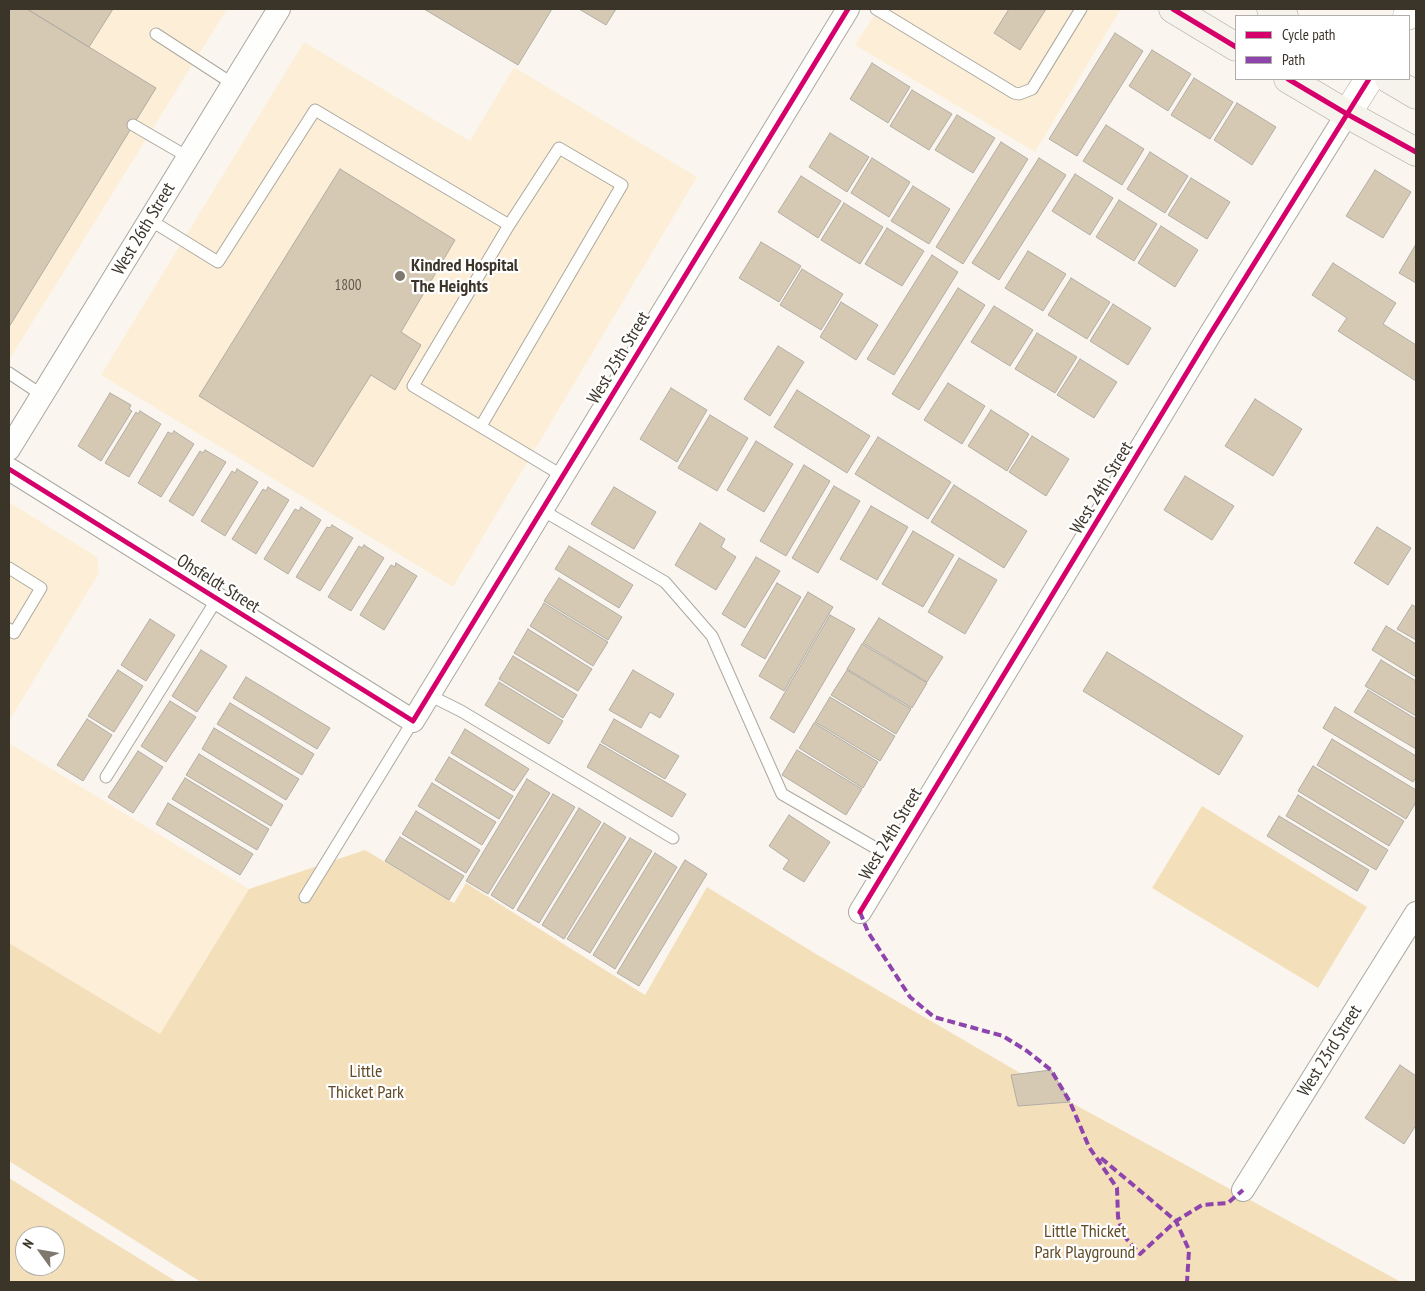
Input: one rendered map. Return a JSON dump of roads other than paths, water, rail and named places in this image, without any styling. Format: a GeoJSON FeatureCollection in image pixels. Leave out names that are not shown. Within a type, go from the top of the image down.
{"type":"FeatureCollection","features":[{"type":"Feature","properties":{"kind":"main road"},"geometry":{"type":"LineString","coordinates":[[1173,9],[1235,46]]}},
{"type":"Feature","properties":{"kind":"main road"},"geometry":{"type":"LineString","coordinates":[[1271,9],[1282,15]]}},
{"type":"Feature","properties":{"kind":"main road"},"geometry":{"type":"LineString","coordinates":[[1290,80],[1416,152]]}},
{"type":"Feature","properties":{"kind":"main road"},"geometry":{"type":"LineString","coordinates":[[1391,80],[1416,95]]}},
{"type":"Feature","properties":{"kind":"street","name":"West 26th Street"},"geometry":{"type":"LineString","coordinates":[[9,449],[279,9]]}},
{"type":"Feature","properties":{"kind":"street","name":"West 25th Street"},"geometry":{"type":"LineString","coordinates":[[412,721],[848,9]]}},
{"type":"Feature","properties":{"kind":"street","name":"West 24th Street"},"geometry":{"type":"LineString","coordinates":[[860,912],[1209,336],[1368,80]]}},
{"type":"Feature","properties":{"kind":"street","name":"Ohsfeldt Street"},"geometry":{"type":"LineString","coordinates":[[9,469],[412,721]]}},
{"type":"Feature","properties":{"kind":"street","name":"West 23rd Street"},"geometry":{"type":"LineString","coordinates":[[1243,1190],[1416,913]]}},
{"type":"Feature","properties":{"kind":"lane"},"geometry":{"type":"LineString","coordinates":[[876,9],[1014,93],[1019,94],[1032,89],[1081,9]]}},
{"type":"Feature","properties":{"kind":"lane"},"geometry":{"type":"LineString","coordinates":[[156,34],[233,84]]}},
{"type":"Feature","properties":{"kind":"lane"},"geometry":{"type":"LineString","coordinates":[[150,220],[218,262],[315,110],[509,224]]}},
{"type":"Feature","properties":{"kind":"lane"},"geometry":{"type":"LineString","coordinates":[[133,125],[188,157]]}},
{"type":"Feature","properties":{"kind":"lane"},"geometry":{"type":"LineString","coordinates":[[481,426],[622,185],[558,148],[509,224],[413,386],[563,476]]}},
{"type":"Feature","properties":{"kind":"lane"},"geometry":{"type":"LineString","coordinates":[[9,374],[42,395]]}},
{"type":"Feature","properties":{"kind":"lane"},"geometry":{"type":"LineString","coordinates":[[542,510],[665,582],[712,636],[782,794],[893,858]]}},
{"type":"Feature","properties":{"kind":"lane"},"geometry":{"type":"LineString","coordinates":[[9,568],[41,588],[14,632],[9,629]]}},
{"type":"Feature","properties":{"kind":"lane"},"geometry":{"type":"LineString","coordinates":[[106,777],[216,599]]}},
{"type":"Feature","properties":{"kind":"lane"},"geometry":{"type":"LineString","coordinates":[[429,695],[461,711],[674,838]]}},
{"type":"Feature","properties":{"kind":"lane"},"geometry":{"type":"LineString","coordinates":[[305,898],[412,721]]}},
{"type":"Feature","properties":{"kind":"place","name":"Kindred Hospital The Heights"},"geometry":{"type":"Point","coordinates":[400,276]}},
{"type":"Feature","properties":{"kind":"park label","name":"Little Thicket Park"},"geometry":{"type":"Point","coordinates":[366,1082]}},
{"type":"Feature","properties":{"kind":"park label","name":"Little Thicket Park Playground"},"geometry":{"type":"Point","coordinates":[1085,1242]}}]}
